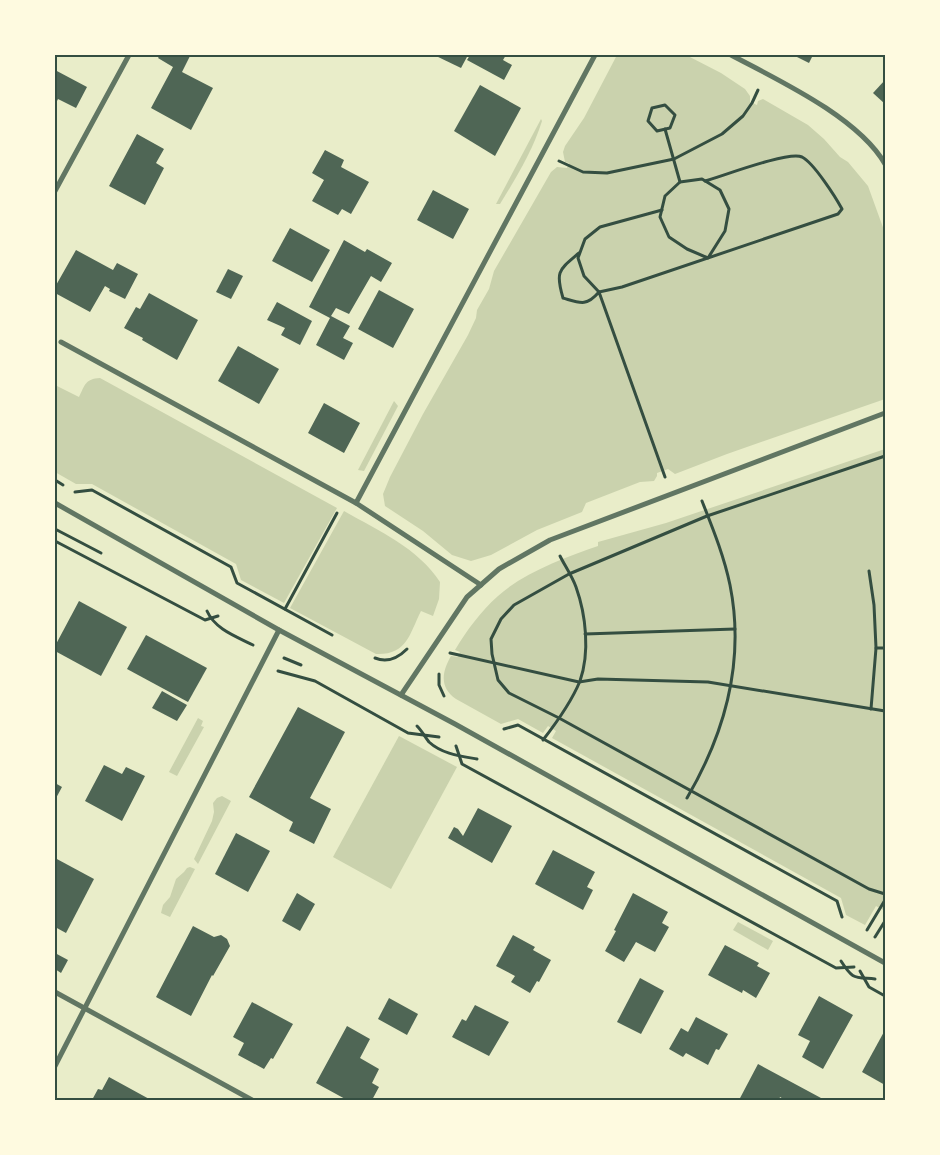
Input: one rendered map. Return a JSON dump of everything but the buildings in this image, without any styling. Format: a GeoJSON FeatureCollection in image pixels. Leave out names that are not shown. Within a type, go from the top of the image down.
{"type":"FeatureCollection","features":[{"type":"Feature","properties":{"kind":"street"},"geometry":{"type":"LineString","coordinates":[[55,191],[128,55]]}},
{"type":"Feature","properties":{"kind":"street"},"geometry":{"type":"LineString","coordinates":[[356,503],[595,55]]}},
{"type":"Feature","properties":{"kind":"street"},"geometry":{"type":"LineString","coordinates":[[731,55],[830,110],[862,138],[880,156],[885,164]]}},
{"type":"Feature","properties":{"kind":"street"},"geometry":{"type":"LineString","coordinates":[[61,342],[356,503],[481,585]]}},
{"type":"Feature","properties":{"kind":"street"},"geometry":{"type":"LineString","coordinates":[[401,695],[467,597],[499,569],[550,540],[885,413]]}},
{"type":"Feature","properties":{"kind":"street"},"geometry":{"type":"LineString","coordinates":[[55,502],[280,630],[885,963]]}},
{"type":"Feature","properties":{"kind":"street"},"geometry":{"type":"LineString","coordinates":[[55,1066],[280,630]]}},
{"type":"Feature","properties":{"kind":"street"},"geometry":{"type":"LineString","coordinates":[[55,992],[252,1100]]}},
{"type":"Feature","properties":{"kind":"path"},"geometry":{"type":"LineString","coordinates":[[568,165],[584,172],[607,174],[674,159],[722,134],[743,116],[756,95]]}},
{"type":"Feature","properties":{"kind":"path"},"geometry":{"type":"LineString","coordinates":[[666,105],[675,115],[670,128],[665,130],[657,131],[648,121],[652,108],[666,105]]}},
{"type":"Feature","properties":{"kind":"path"},"geometry":{"type":"LineString","coordinates":[[665,130],[680,182]]}},
{"type":"Feature","properties":{"kind":"path"},"geometry":{"type":"LineString","coordinates":[[580,253],[562,268],[558,281],[564,298],[582,303],[592,301],[599,292],[622,287],[708,258],[838,214],[842,210],[832,191],[804,158],[797,156],[778,158],[705,181]]}},
{"type":"Feature","properties":{"kind":"path"},"geometry":{"type":"LineString","coordinates":[[705,181],[720,190],[729,209],[725,230],[708,258],[687,249],[669,237],[660,217],[664,196],[680,182],[705,181]]}},
{"type":"Feature","properties":{"kind":"path"},"geometry":{"type":"LineString","coordinates":[[662,210],[600,227],[585,239],[578,258],[584,276],[599,292],[671,494]]}},
{"type":"Feature","properties":{"kind":"path"},"geometry":{"type":"LineString","coordinates":[[885,456],[707,516],[569,574],[514,605],[500,619],[491,639],[493,663],[498,680],[509,693],[559,718],[869,889],[885,894]]}},
{"type":"Feature","properties":{"kind":"path"},"geometry":{"type":"LineString","coordinates":[[55,480],[76,492],[92,490],[231,567],[237,583],[335,637]]}},
{"type":"Feature","properties":{"kind":"path"},"geometry":{"type":"LineString","coordinates":[[687,798],[705,766],[719,732],[731,685],[735,629],[730,586],[721,550],[695,485]]}},
{"type":"Feature","properties":{"kind":"path"},"geometry":{"type":"LineString","coordinates":[[285,610],[345,497]]}},
{"type":"Feature","properties":{"kind":"path"},"geometry":{"type":"LineString","coordinates":[[55,529],[104,554]]}},
{"type":"Feature","properties":{"kind":"path"},"geometry":{"type":"LineString","coordinates":[[55,540],[205,620],[218,616],[224,619]]}},
{"type":"Feature","properties":{"kind":"path"},"geometry":{"type":"LineString","coordinates":[[552,559],[568,552]]}},
{"type":"Feature","properties":{"kind":"path"},"geometry":{"type":"LineString","coordinates":[[544,740],[579,682],[585,655],[586,634],[576,586],[559,555]]}},
{"type":"Feature","properties":{"kind":"path"},"geometry":{"type":"LineString","coordinates":[[869,571],[874,605],[876,648],[870,709]]}},
{"type":"Feature","properties":{"kind":"path"},"geometry":{"type":"LineString","coordinates":[[202,605],[211,618],[224,630],[268,652]]}},
{"type":"Feature","properties":{"kind":"path"},"geometry":{"type":"LineString","coordinates":[[586,634],[735,629]]}},
{"type":"Feature","properties":{"kind":"path"},"geometry":{"type":"LineString","coordinates":[[452,645],[447,652],[579,682],[608,679],[708,682],[885,712]]}},
{"type":"Feature","properties":{"kind":"path"},"geometry":{"type":"LineString","coordinates":[[876,648],[885,648]]}},
{"type":"Feature","properties":{"kind":"path"},"geometry":{"type":"LineString","coordinates":[[369,655],[378,660],[391,659],[401,656],[407,650],[426,659],[440,667],[439,685],[442,694],[450,701]]}},
{"type":"Feature","properties":{"kind":"path"},"geometry":{"type":"LineString","coordinates":[[260,667],[315,681],[408,734],[440,737],[447,741]]}},
{"type":"Feature","properties":{"kind":"path"},"geometry":{"type":"LineString","coordinates":[[502,730],[518,725],[837,901],[842,918]]}},
{"type":"Feature","properties":{"kind":"path"},"geometry":{"type":"LineString","coordinates":[[451,743],[456,746],[462,764],[836,968],[858,967],[869,987],[885,996]]}},
{"type":"Feature","properties":{"kind":"path"},"geometry":{"type":"LineString","coordinates":[[867,930],[885,900]]}},
{"type":"Feature","properties":{"kind":"path"},"geometry":{"type":"LineString","coordinates":[[859,926],[880,938]]}},
{"type":"Feature","properties":{"kind":"path"},"geometry":{"type":"LineString","coordinates":[[845,967],[848,974],[854,978],[878,980]]}},
{"type":"Feature","properties":{"kind":"green space"},"geometry":{"type":"Polygon","coordinates":[[[617,55],[686,55],[721,73],[745,89],[750,96],[750,102],[757,105],[758,101],[763,99],[808,125],[840,157],[848,162],[868,186],[885,233],[885,399],[675,474],[668,469],[657,473],[654,481],[640,482],[586,503],[582,512],[537,530],[491,555],[471,561],[452,555],[423,531],[385,506],[383,494],[423,414],[468,335],[476,318],[477,310],[489,289],[494,271],[551,172],[557,167],[567,168],[569,163],[565,162],[563,152],[565,146],[584,118],[617,55]]]}},
{"type":"Feature","properties":{"kind":"green space"},"geometry":{"type":"Polygon","coordinates":[[[541,119],[542,121],[534,143],[524,164],[500,204],[496,204],[541,119]]]}},
{"type":"Feature","properties":{"kind":"green space"},"geometry":{"type":"Polygon","coordinates":[[[100,378],[337,508],[284,603],[241,580],[236,564],[92,484],[76,484],[55,472],[55,385],[79,397],[88,381],[100,378]]]}},
{"type":"Feature","properties":{"kind":"green space"},"geometry":{"type":"Polygon","coordinates":[[[394,401],[398,406],[364,471],[358,470],[394,401]]]}},
{"type":"Feature","properties":{"kind":"green space"},"geometry":{"type":"Polygon","coordinates":[[[885,449],[885,911],[876,906],[865,925],[846,915],[841,898],[552,738],[556,731],[548,726],[543,733],[518,719],[501,724],[456,699],[447,689],[444,673],[451,656],[458,657],[460,652],[455,650],[469,628],[498,596],[532,573],[598,546],[598,542],[666,523],[885,449]]]}},
{"type":"Feature","properties":{"kind":"green space"},"geometry":{"type":"Polygon","coordinates":[[[344,511],[397,541],[421,559],[440,582],[439,599],[433,616],[421,611],[406,642],[394,651],[376,654],[290,608],[344,511]]]}},
{"type":"Feature","properties":{"kind":"green space"},"geometry":{"type":"Polygon","coordinates":[[[198,718],[203,721],[201,726],[204,727],[177,776],[169,772],[198,718]]]}},
{"type":"Feature","properties":{"kind":"green space"},"geometry":{"type":"Polygon","coordinates":[[[399,736],[457,767],[391,889],[333,857],[399,736]]]}},
{"type":"Feature","properties":{"kind":"green space"},"geometry":{"type":"Polygon","coordinates":[[[222,796],[231,801],[198,864],[194,859],[212,821],[213,803],[222,796]]]}},
{"type":"Feature","properties":{"kind":"green space"},"geometry":{"type":"Polygon","coordinates":[[[190,867],[195,869],[170,917],[161,913],[163,905],[170,897],[176,879],[190,867]]]}},
{"type":"Feature","properties":{"kind":"green space"},"geometry":{"type":"Polygon","coordinates":[[[738,922],[773,941],[768,950],[733,930],[738,922]]]}}]}
